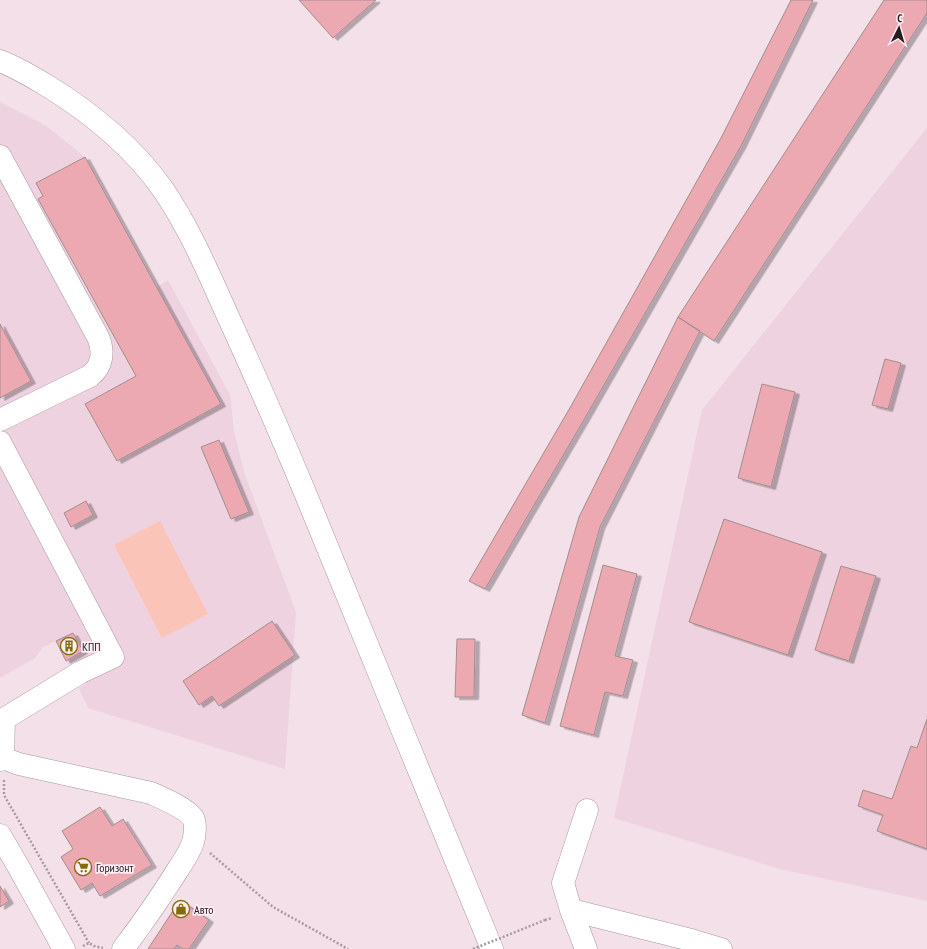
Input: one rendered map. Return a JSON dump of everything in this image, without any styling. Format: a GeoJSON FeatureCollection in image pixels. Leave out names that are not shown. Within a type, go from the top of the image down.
{"type":"FeatureCollection","features":[{"type":"Feature","properties":{"kind":"street"},"geometry":{"type":"LineString","coordinates":[[0,61],[25,73],[69,99],[93,116],[128,148],[162,188],[198,249],[282,437],[492,949]]}},
{"type":"Feature","properties":{"kind":"street"},"geometry":{"type":"LineString","coordinates":[[0,156],[98,337],[102,345],[102,354],[97,371],[90,376],[0,420]]}},
{"type":"Feature","properties":{"kind":"street"},"geometry":{"type":"LineString","coordinates":[[0,442],[113,657],[81,672],[4,719],[2,759],[151,793],[184,810],[193,818],[195,830],[191,848],[168,885],[123,949]]}},
{"type":"Feature","properties":{"kind":"street"},"geometry":{"type":"LineString","coordinates":[[586,949],[571,910],[563,883],[587,810]]}},
{"type":"Feature","properties":{"kind":"street"},"geometry":{"type":"LineString","coordinates":[[0,835],[64,949]]}},
{"type":"Feature","properties":{"kind":"street"},"geometry":{"type":"LineString","coordinates":[[571,910],[691,940],[708,948]]}},
{"type":"Feature","properties":{"kind":"path"},"geometry":{"type":"LineString","coordinates":[[2,759],[4,795],[89,943]]}},
{"type":"Feature","properties":{"kind":"path"},"geometry":{"type":"LineString","coordinates":[[0,797],[4,795]]}},
{"type":"Feature","properties":{"kind":"path"},"geometry":{"type":"LineString","coordinates":[[194,840],[273,907],[348,949]]}},
{"type":"Feature","properties":{"kind":"path"},"geometry":{"type":"LineString","coordinates":[[473,949],[545,920]]}},
{"type":"Feature","properties":{"kind":"shaded area"},"geometry":{"type":"Polygon","coordinates":[[[0,102],[45,125],[85,157],[157,287],[168,280],[230,395],[234,431],[244,472],[296,612],[285,769],[88,708],[79,688],[86,684],[81,672],[75,661],[68,664],[56,641],[43,647],[35,658],[0,678],[0,102]]]}},
{"type":"Feature","properties":{"kind":"shaded area"},"geometry":{"type":"Polygon","coordinates":[[[927,128],[927,901],[780,869],[614,818],[702,410],[927,128]]]}},
{"type":"Feature","properties":{"kind":"shaded area"},"geometry":{"type":"Polygon","coordinates":[[[160,521],[208,614],[162,638],[114,545],[160,521]]]}},
{"type":"Feature","properties":{"kind":"building"},"geometry":{"type":"Polygon","coordinates":[[[299,0],[376,0],[333,38],[299,0]]]}},
{"type":"Feature","properties":{"kind":"building"},"geometry":{"type":"Polygon","coordinates":[[[791,0],[813,0],[741,146],[485,589],[469,581],[571,406],[721,138],[791,0]]]}},
{"type":"Feature","properties":{"kind":"building"},"geometry":{"type":"Polygon","coordinates":[[[884,0],[927,0],[927,13],[714,341],[678,317],[884,0]]]}},
{"type":"Feature","properties":{"kind":"building"},"geometry":{"type":"Polygon","coordinates":[[[85,157],[221,404],[117,461],[85,404],[136,376],[38,199],[43,196],[36,183],[85,157]]]}},
{"type":"Feature","properties":{"kind":"building"},"geometry":{"type":"Polygon","coordinates":[[[678,317],[700,331],[600,527],[545,723],[522,715],[579,517],[678,317]]]}},
{"type":"Feature","properties":{"kind":"building"},"geometry":{"type":"Polygon","coordinates":[[[0,324],[31,381],[0,398],[0,324]]]}},
{"type":"Feature","properties":{"kind":"building"},"geometry":{"type":"Polygon","coordinates":[[[885,359],[901,363],[888,409],[872,405],[885,359]]]}},
{"type":"Feature","properties":{"kind":"building"},"geometry":{"type":"Polygon","coordinates":[[[762,384],[795,392],[771,487],[738,478],[762,384]]]}},
{"type":"Feature","properties":{"kind":"building"},"geometry":{"type":"Polygon","coordinates":[[[219,440],[249,512],[231,519],[201,447],[219,440]]]}},
{"type":"Feature","properties":{"kind":"building"},"geometry":{"type":"Polygon","coordinates":[[[86,501],[93,515],[71,527],[64,513],[86,501]]]}},
{"type":"Feature","properties":{"kind":"building"},"geometry":{"type":"Polygon","coordinates":[[[724,519],[822,552],[788,655],[689,622],[724,519]]]}},
{"type":"Feature","properties":{"kind":"building"},"geometry":{"type":"Polygon","coordinates":[[[603,565],[637,574],[615,656],[633,660],[623,696],[605,692],[594,735],[560,726],[603,565]]]}},
{"type":"Feature","properties":{"kind":"building"},"geometry":{"type":"Polygon","coordinates":[[[841,566],[876,576],[849,661],[815,650],[841,566]]]}},
{"type":"Feature","properties":{"kind":"building"},"geometry":{"type":"Polygon","coordinates":[[[272,621],[295,655],[219,706],[212,696],[199,705],[183,681],[272,621]]]}},
{"type":"Feature","properties":{"kind":"building","name":"КПП"},"geometry":{"type":"Polygon","coordinates":[[[73,633],[83,651],[66,661],[56,641],[73,633]]]}},
{"type":"Feature","properties":{"kind":"building"},"geometry":{"type":"Polygon","coordinates":[[[457,639],[475,639],[474,697],[455,697],[457,639]]]}},
{"type":"Feature","properties":{"kind":"building"},"geometry":{"type":"Polygon","coordinates":[[[927,719],[927,849],[877,831],[883,815],[858,806],[863,790],[892,799],[911,746],[917,748],[927,719]]]}},
{"type":"Feature","properties":{"kind":"building"},"geometry":{"type":"Polygon","coordinates":[[[100,807],[112,826],[123,819],[152,865],[100,896],[92,883],[81,890],[61,857],[73,849],[62,831],[100,807]]]}},
{"type":"Feature","properties":{"kind":"building"},"geometry":{"type":"Polygon","coordinates":[[[0,886],[9,901],[0,907],[0,886]]]}},
{"type":"Feature","properties":{"kind":"building"},"geometry":{"type":"Polygon","coordinates":[[[180,900],[209,920],[189,949],[183,949],[177,945],[174,949],[148,949],[180,900]]]}},
{"type":"Feature","properties":{"kind":"place","name":"КПП"},"geometry":{"type":"Point","coordinates":[69,646]}},
{"type":"Feature","properties":{"kind":"place","name":"Горизонт"},"geometry":{"type":"Point","coordinates":[83,867]}},
{"type":"Feature","properties":{"kind":"place","name":"Авто"},"geometry":{"type":"Point","coordinates":[181,909]}}]}
